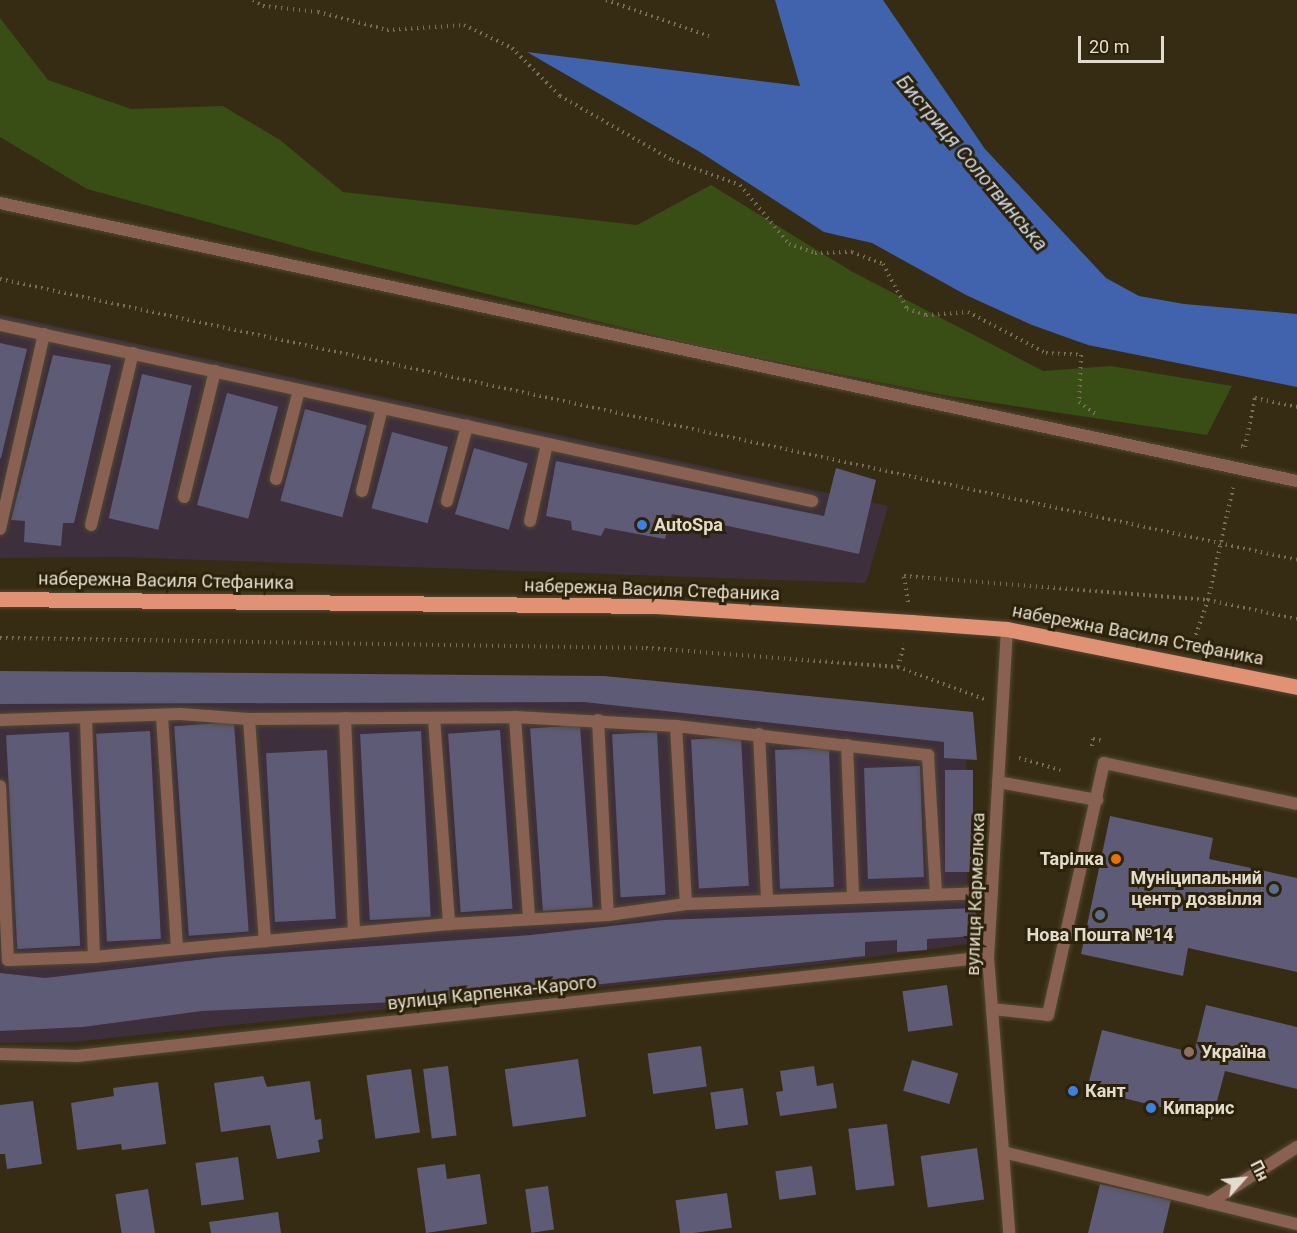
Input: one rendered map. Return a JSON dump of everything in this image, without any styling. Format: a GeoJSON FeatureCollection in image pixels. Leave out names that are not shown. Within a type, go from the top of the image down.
{"type":"FeatureCollection","features":[{"type":"Feature","properties":{"kind":"main road","name":"набережна Василя Стефаника"},"geometry":{"type":"LineString","coordinates":[[0,599],[656,606],[1007,628],[1297,687]]}},
{"type":"Feature","properties":{"kind":"street"},"geometry":{"type":"LineString","coordinates":[[0,203],[1297,481]]}},
{"type":"Feature","properties":{"kind":"street"},"geometry":{"type":"LineString","coordinates":[[0,325],[812,501]]}},
{"type":"Feature","properties":{"kind":"street"},"geometry":{"type":"LineString","coordinates":[[0,529],[45,334]]}},
{"type":"Feature","properties":{"kind":"street"},"geometry":{"type":"LineString","coordinates":[[91,525],[133,354]]}},
{"type":"Feature","properties":{"kind":"street"},"geometry":{"type":"LineString","coordinates":[[184,497],[215,371]]}},
{"type":"Feature","properties":{"kind":"street"},"geometry":{"type":"LineString","coordinates":[[276,479],[299,390]]}},
{"type":"Feature","properties":{"kind":"street"},"geometry":{"type":"LineString","coordinates":[[362,491],[382,408]]}},
{"type":"Feature","properties":{"kind":"street"},"geometry":{"type":"LineString","coordinates":[[447,501],[467,426]]}},
{"type":"Feature","properties":{"kind":"street"},"geometry":{"type":"LineString","coordinates":[[530,520],[547,444]]}},
{"type":"Feature","properties":{"kind":"street","name":"вулиця Кармелюка"},"geometry":{"type":"LineString","coordinates":[[1007,628],[988,957],[1009,1233]]}},
{"type":"Feature","properties":{"kind":"street"},"geometry":{"type":"LineString","coordinates":[[162,716],[177,949]]}},
{"type":"Feature","properties":{"kind":"street"},"geometry":{"type":"LineString","coordinates":[[0,720],[162,716],[249,719],[515,717],[598,720],[759,734],[928,755],[936,893]]}},
{"type":"Feature","properties":{"kind":"street"},"geometry":{"type":"LineString","coordinates":[[515,717],[529,919]]}},
{"type":"Feature","properties":{"kind":"street"},"geometry":{"type":"LineString","coordinates":[[86,718],[94,957]]}},
{"type":"Feature","properties":{"kind":"street"},"geometry":{"type":"LineString","coordinates":[[345,718],[354,933]]}},
{"type":"Feature","properties":{"kind":"street"},"geometry":{"type":"LineString","coordinates":[[434,718],[449,924]]}},
{"type":"Feature","properties":{"kind":"street"},"geometry":{"type":"LineString","coordinates":[[249,719],[265,941]]}},
{"type":"Feature","properties":{"kind":"street"},"geometry":{"type":"LineString","coordinates":[[598,720],[608,915]]}},
{"type":"Feature","properties":{"kind":"street"},"geometry":{"type":"LineString","coordinates":[[676,726],[686,904]]}},
{"type":"Feature","properties":{"kind":"street"},"geometry":{"type":"LineString","coordinates":[[759,734],[766,900]]}},
{"type":"Feature","properties":{"kind":"street"},"geometry":{"type":"LineString","coordinates":[[848,745],[853,896]]}},
{"type":"Feature","properties":{"kind":"street"},"geometry":{"type":"LineString","coordinates":[[992,1009],[1048,1015],[1104,763],[1297,804]]}},
{"type":"Feature","properties":{"kind":"street"},"geometry":{"type":"LineString","coordinates":[[998,782],[1097,800]]}},
{"type":"Feature","properties":{"kind":"street"},"geometry":{"type":"LineString","coordinates":[[0,786],[1,857],[8,960],[94,957],[449,924],[608,915],[686,904],[936,893],[992,893]]}},
{"type":"Feature","properties":{"kind":"street","name":"вулиця Карпенка-Карого"},"geometry":{"type":"LineString","coordinates":[[0,1054],[77,1056],[988,957]]}},
{"type":"Feature","properties":{"kind":"street"},"geometry":{"type":"LineString","coordinates":[[1209,1203],[1297,1147]]}},
{"type":"Feature","properties":{"kind":"street"},"geometry":{"type":"LineString","coordinates":[[1003,1152],[1297,1224]]}},
{"type":"Feature","properties":{"kind":"path"},"geometry":{"type":"LineString","coordinates":[[254,0],[263,6],[318,12],[387,30],[464,25],[512,48],[560,96],[672,160],[740,185],[789,244],[815,253],[852,252],[883,264],[907,309],[926,315],[968,312],[1046,353],[1081,355],[1079,402],[1105,421]]}},
{"type":"Feature","properties":{"kind":"path"},"geometry":{"type":"LineString","coordinates":[[606,0],[709,36]]}},
{"type":"Feature","properties":{"kind":"path"},"geometry":{"type":"LineString","coordinates":[[0,279],[1297,560]]}},
{"type":"Feature","properties":{"kind":"path"},"geometry":{"type":"LineString","coordinates":[[1234,445],[1245,447],[1255,398],[1297,407]]}},
{"type":"Feature","properties":{"kind":"path"},"geometry":{"type":"LineString","coordinates":[[1186,663],[1208,600],[1228,509]]}},
{"type":"Feature","properties":{"kind":"shaded area"},"geometry":{"type":"Polygon","coordinates":[[[0,314],[888,506],[866,583],[119,557],[0,558],[0,314]]]}},
{"type":"Feature","properties":{"kind":"shaded area"},"geometry":{"type":"Polygon","coordinates":[[[0,672],[966,713],[968,944],[822,964],[71,1042],[0,1043],[0,672]]]}},
{"type":"Feature","properties":{"kind":"green space"},"geometry":{"type":"Polygon","coordinates":[[[0,18],[48,80],[131,109],[223,106],[280,140],[343,192],[637,225],[711,185],[851,271],[1043,371],[1111,366],[1232,386],[1207,435],[949,396],[694,345],[313,251],[87,189],[0,137],[0,18]]]}},
{"type":"Feature","properties":{"kind":"water","name":"Бистриця Солотвинська"},"geometry":{"type":"Polygon","coordinates":[[[775,0],[883,0],[985,149],[1106,278],[1139,296],[1184,304],[1297,314],[1297,387],[1088,345],[1032,325],[966,295],[872,243],[824,232],[700,152],[527,52],[800,86],[775,0]]]}},
{"type":"Feature","properties":{"kind":"building"},"geometry":{"type":"Polygon","coordinates":[[[0,343],[27,349],[1,458],[0,458],[0,343]]]}},
{"type":"Feature","properties":{"kind":"building"},"geometry":{"type":"Polygon","coordinates":[[[53,355],[111,365],[74,523],[63,523],[61,546],[24,542],[25,521],[11,520],[53,355]]]}},
{"type":"Feature","properties":{"kind":"building"},"geometry":{"type":"Polygon","coordinates":[[[142,374],[192,385],[158,530],[109,518],[142,374]]]}},
{"type":"Feature","properties":{"kind":"building"},"geometry":{"type":"Polygon","coordinates":[[[227,393],[278,407],[248,519],[197,505],[227,393]]]}},
{"type":"Feature","properties":{"kind":"building"},"geometry":{"type":"Polygon","coordinates":[[[305,409],[367,426],[342,517],[280,501],[305,409]]]}},
{"type":"Feature","properties":{"kind":"building"},"geometry":{"type":"Polygon","coordinates":[[[392,432],[448,447],[428,523],[372,508],[392,432]]]}},
{"type":"Feature","properties":{"kind":"building"},"geometry":{"type":"Polygon","coordinates":[[[474,448],[528,463],[509,530],[455,514],[474,448]]]}},
{"type":"Feature","properties":{"kind":"building"},"geometry":{"type":"Polygon","coordinates":[[[556,461],[824,516],[836,468],[876,480],[859,554],[672,514],[665,539],[605,528],[601,536],[572,530],[571,521],[546,516],[556,461]]]}},
{"type":"Feature","properties":{"kind":"building"},"geometry":{"type":"Polygon","coordinates":[[[0,671],[604,676],[973,712],[977,760],[944,758],[944,742],[584,702],[0,704],[0,671]]]}},
{"type":"Feature","properties":{"kind":"building"},"geometry":{"type":"Polygon","coordinates":[[[234,722],[249,931],[189,936],[174,726],[234,722]]]}},
{"type":"Feature","properties":{"kind":"building"},"geometry":{"type":"Polygon","coordinates":[[[580,725],[593,908],[543,911],[530,728],[580,725]]]}},
{"type":"Feature","properties":{"kind":"building"},"geometry":{"type":"Polygon","coordinates":[[[500,730],[512,909],[461,912],[448,734],[500,730]]]}},
{"type":"Feature","properties":{"kind":"building"},"geometry":{"type":"Polygon","coordinates":[[[150,731],[161,939],[107,942],[96,734],[150,731]]]}},
{"type":"Feature","properties":{"kind":"building"},"geometry":{"type":"Polygon","coordinates":[[[421,731],[431,917],[370,920],[360,734],[421,731]]]}},
{"type":"Feature","properties":{"kind":"building"},"geometry":{"type":"Polygon","coordinates":[[[69,732],[80,946],[17,949],[6,735],[69,732]]]}},
{"type":"Feature","properties":{"kind":"building"},"geometry":{"type":"Polygon","coordinates":[[[657,732],[666,895],[621,897],[612,734],[657,732]]]}},
{"type":"Feature","properties":{"kind":"building"},"geometry":{"type":"Polygon","coordinates":[[[741,737],[749,886],[699,888],[691,740],[741,737]]]}},
{"type":"Feature","properties":{"kind":"building"},"geometry":{"type":"Polygon","coordinates":[[[829,748],[834,887],[780,889],[775,750],[829,748]]]}},
{"type":"Feature","properties":{"kind":"building"},"geometry":{"type":"Polygon","coordinates":[[[327,750],[336,919],[275,922],[266,753],[327,750]]]}},
{"type":"Feature","properties":{"kind":"building"},"geometry":{"type":"Polygon","coordinates":[[[920,766],[924,877],[868,879],[864,768],[920,766]]]}},
{"type":"Feature","properties":{"kind":"building"},"geometry":{"type":"Polygon","coordinates":[[[945,770],[973,770],[973,872],[945,872],[945,770]]]}},
{"type":"Feature","properties":{"kind":"building"},"geometry":{"type":"Polygon","coordinates":[[[1110,816],[1213,838],[1209,859],[1297,878],[1297,972],[1188,948],[1183,976],[1081,954],[1110,816]]]}},
{"type":"Feature","properties":{"kind":"building"},"geometry":{"type":"Polygon","coordinates":[[[976,908],[977,936],[927,939],[927,950],[897,952],[897,940],[865,942],[865,956],[461,999],[202,1011],[83,1027],[0,1031],[0,973],[45,978],[222,957],[531,935],[664,920],[976,908]]]}},
{"type":"Feature","properties":{"kind":"building"},"geometry":{"type":"Polygon","coordinates":[[[947,985],[953,1026],[908,1032],[902,991],[947,985]]]}},
{"type":"Feature","properties":{"kind":"building"},"geometry":{"type":"Polygon","coordinates":[[[1206,1005],[1297,1027],[1297,1089],[1225,1071],[1212,1120],[1087,1089],[1102,1030],[1194,1053],[1206,1005]]]}},
{"type":"Feature","properties":{"kind":"building"},"geometry":{"type":"Polygon","coordinates":[[[701,1046],[707,1087],[653,1094],[648,1054],[701,1046]]]}},
{"type":"Feature","properties":{"kind":"building"},"geometry":{"type":"Polygon","coordinates":[[[578,1059],[586,1116],[513,1127],[505,1069],[578,1059]]]}},
{"type":"Feature","properties":{"kind":"building"},"geometry":{"type":"Polygon","coordinates":[[[912,1060],[958,1073],[949,1104],[903,1091],[912,1060]]]}},
{"type":"Feature","properties":{"kind":"building"},"geometry":{"type":"Polygon","coordinates":[[[448,1066],[457,1135],[432,1139],[423,1069],[448,1066]]]}},
{"type":"Feature","properties":{"kind":"building"},"geometry":{"type":"Polygon","coordinates":[[[814,1066],[817,1086],[833,1083],[837,1108],[780,1116],[776,1092],[783,1091],[780,1071],[814,1066]]]}},
{"type":"Feature","properties":{"kind":"building"},"geometry":{"type":"Polygon","coordinates":[[[411,1069],[420,1132],[375,1139],[366,1075],[411,1069]]]}},
{"type":"Feature","properties":{"kind":"building"},"geometry":{"type":"Polygon","coordinates":[[[263,1076],[267,1087],[310,1081],[315,1120],[321,1119],[323,1139],[318,1140],[320,1152],[277,1159],[270,1125],[221,1132],[214,1083],[263,1076]]]}},
{"type":"Feature","properties":{"kind":"building"},"geometry":{"type":"Polygon","coordinates":[[[158,1082],[166,1144],[122,1150],[121,1144],[77,1150],[71,1103],[114,1096],[113,1088],[158,1082]]]}},
{"type":"Feature","properties":{"kind":"building"},"geometry":{"type":"Polygon","coordinates":[[[743,1088],[748,1125],[715,1129],[710,1093],[743,1088]]]}},
{"type":"Feature","properties":{"kind":"building"},"geometry":{"type":"Polygon","coordinates":[[[33,1101],[42,1164],[7,1169],[5,1154],[0,1154],[0,1105],[33,1101]]]}},
{"type":"Feature","properties":{"kind":"building"},"geometry":{"type":"Polygon","coordinates":[[[887,1124],[895,1186],[856,1190],[848,1129],[887,1124]]]}},
{"type":"Feature","properties":{"kind":"building"},"geometry":{"type":"Polygon","coordinates":[[[977,1148],[984,1199],[928,1207],[921,1156],[977,1148]]]}},
{"type":"Feature","properties":{"kind":"building"},"geometry":{"type":"Polygon","coordinates":[[[238,1157],[244,1200],[201,1206],[195,1163],[238,1157]]]}},
{"type":"Feature","properties":{"kind":"building"},"geometry":{"type":"Polygon","coordinates":[[[445,1164],[447,1179],[480,1174],[487,1224],[426,1233],[417,1168],[445,1164]]]}},
{"type":"Feature","properties":{"kind":"building"},"geometry":{"type":"Polygon","coordinates":[[[812,1166],[816,1195],[779,1200],[775,1171],[812,1166]]]}},
{"type":"Feature","properties":{"kind":"building"},"geometry":{"type":"Polygon","coordinates":[[[1100,1184],[1171,1200],[1163,1233],[1088,1233],[1100,1184]]]}},
{"type":"Feature","properties":{"kind":"building"},"geometry":{"type":"Polygon","coordinates":[[[548,1186],[554,1230],[531,1233],[525,1189],[548,1186]]]}},
{"type":"Feature","properties":{"kind":"building"},"geometry":{"type":"Polygon","coordinates":[[[148,1189],[155,1233],[122,1233],[115,1194],[148,1189]]]}},
{"type":"Feature","properties":{"kind":"building"},"geometry":{"type":"Polygon","coordinates":[[[727,1193],[732,1228],[680,1233],[676,1200],[727,1193]]]}},
{"type":"Feature","properties":{"kind":"building"},"geometry":{"type":"Polygon","coordinates":[[[278,1212],[281,1233],[211,1233],[209,1222],[278,1212]]]}},
{"type":"Feature","properties":{"kind":"place","name":"AutoSpa"},"geometry":{"type":"Point","coordinates":[642,525]}},
{"type":"Feature","properties":{"kind":"place","name":"Тарілка"},"geometry":{"type":"Point","coordinates":[1116,859]}},
{"type":"Feature","properties":{"kind":"place","name":"Муніципальний центр дозвілля"},"geometry":{"type":"Point","coordinates":[1274,889]}},
{"type":"Feature","properties":{"kind":"place","name":"Нова Пошта №14"},"geometry":{"type":"Point","coordinates":[1100,915]}},
{"type":"Feature","properties":{"kind":"place","name":"Україна"},"geometry":{"type":"Point","coordinates":[1189,1052]}},
{"type":"Feature","properties":{"kind":"place","name":"Кант"},"geometry":{"type":"Point","coordinates":[1073,1091]}},
{"type":"Feature","properties":{"kind":"place","name":"Кипарис"},"geometry":{"type":"Point","coordinates":[1151,1108]}}]}
